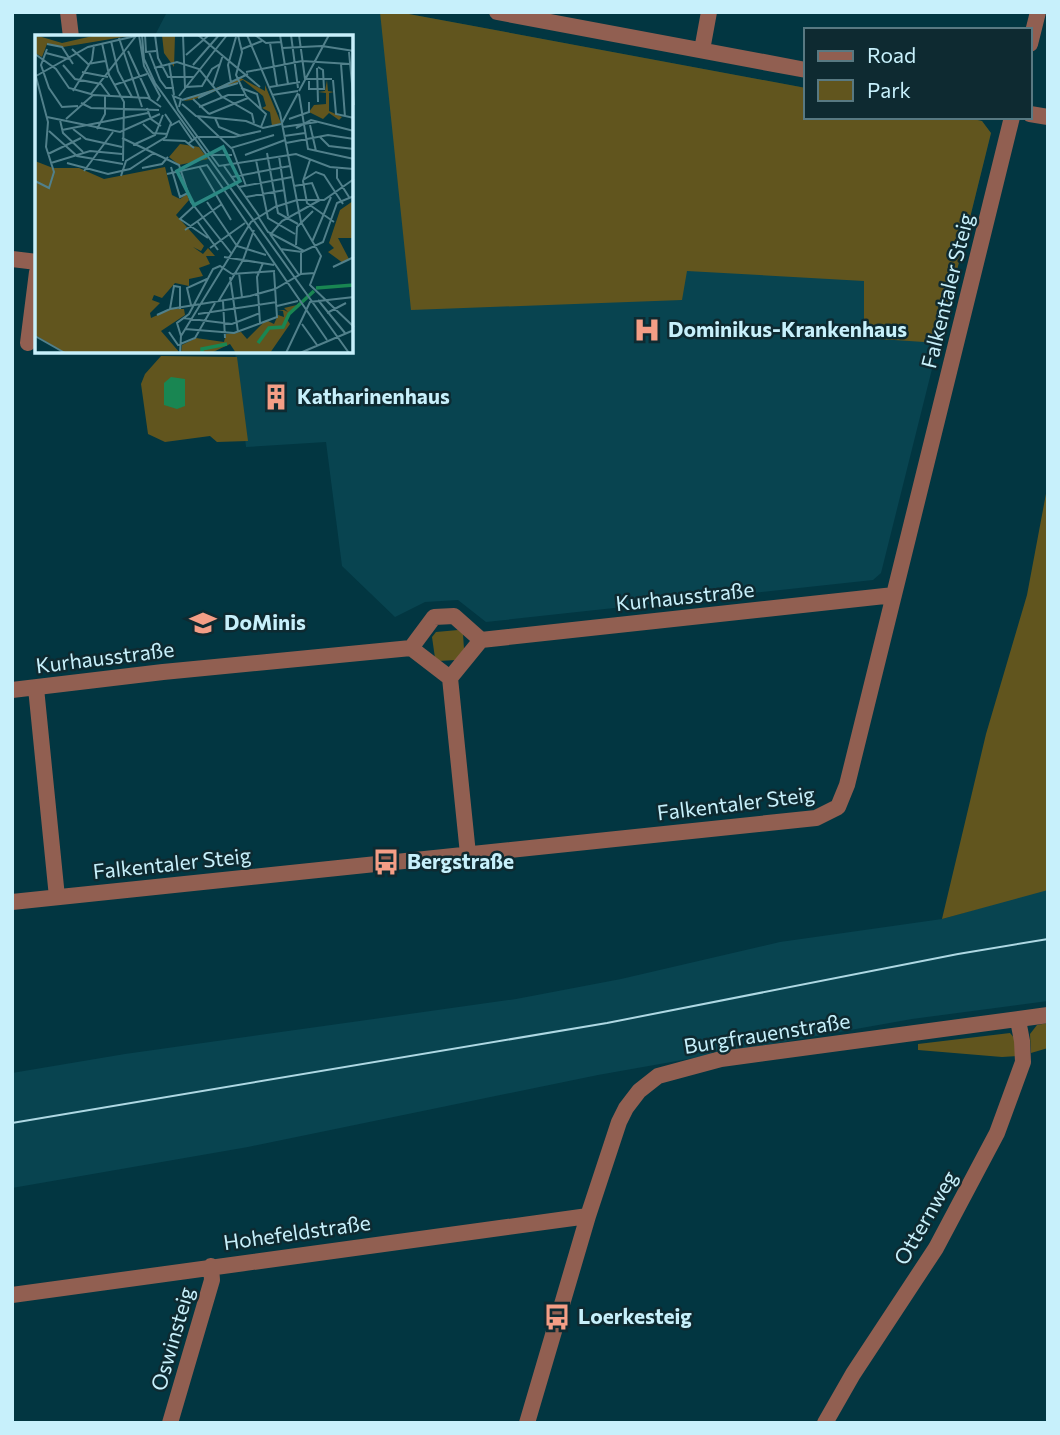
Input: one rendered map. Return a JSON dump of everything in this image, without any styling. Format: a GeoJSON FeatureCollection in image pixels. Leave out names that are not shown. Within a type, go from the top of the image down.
{"type":"FeatureCollection","features":[{"type":"Feature","properties":{"kind":"street"},"geometry":{"type":"LineString","coordinates":[[68,12],[71,35]]}},
{"type":"Feature","properties":{"kind":"street"},"geometry":{"type":"LineString","coordinates":[[497,12],[804,71]]}},
{"type":"Feature","properties":{"kind":"street"},"geometry":{"type":"LineString","coordinates":[[702,50],[709,12]]}},
{"type":"Feature","properties":{"kind":"street"},"geometry":{"type":"LineString","coordinates":[[1032,36],[1038,12]]}},
{"type":"Feature","properties":{"kind":"street","name":"Falkentaler Steig"},"geometry":{"type":"LineString","coordinates":[[12,902],[816,818],[838,807],[847,785],[1012,119]]}},
{"type":"Feature","properties":{"kind":"street"},"geometry":{"type":"LineString","coordinates":[[12,259],[35,262]]}},
{"type":"Feature","properties":{"kind":"street"},"geometry":{"type":"LineString","coordinates":[[28,343],[35,288]]}},
{"type":"Feature","properties":{"kind":"street","name":"Kurhausstraße"},"geometry":{"type":"LineString","coordinates":[[481,640],[894,595]]}},
{"type":"Feature","properties":{"kind":"street"},"geometry":{"type":"LineString","coordinates":[[450,678],[411,648],[434,617],[454,616],[481,640],[450,678],[468,855]]}},
{"type":"Feature","properties":{"kind":"street","name":"Kurhausstraße"},"geometry":{"type":"LineString","coordinates":[[12,690],[411,648]]}},
{"type":"Feature","properties":{"kind":"street"},"geometry":{"type":"LineString","coordinates":[[36,688],[57,897]]}},
{"type":"Feature","properties":{"kind":"street","name":"Burgfrauenstraße"},"geometry":{"type":"LineString","coordinates":[[527,1423],[588,1216],[619,1122],[633,1098],[658,1076],[721,1059],[1048,1016]]}},
{"type":"Feature","properties":{"kind":"street","name":"Otternweg"},"geometry":{"type":"LineString","coordinates":[[825,1423],[853,1374],[936,1248],[997,1133],[1024,1062],[1018,1020]]}},
{"type":"Feature","properties":{"kind":"street","name":"Hohefeldstraße"},"geometry":{"type":"LineString","coordinates":[[12,1295],[588,1216]]}},
{"type":"Feature","properties":{"kind":"street","name":"Oswinsteig"},"geometry":{"type":"LineString","coordinates":[[170,1423],[212,1280],[211,1266]]}},
{"type":"Feature","properties":{"kind":"shaded area","name":"Dominikus-Krankenhaus"},"geometry":{"type":"Polygon","coordinates":[[[167,12],[398,12],[804,88],[804,119],[982,121],[991,133],[881,573],[873,580],[486,622],[458,600],[425,602],[395,617],[342,566],[326,442],[246,447],[235,354],[354,354],[354,35],[155,35],[167,12]]]}},
{"type":"Feature","properties":{"kind":"shaded area"},"geometry":{"type":"Polygon","coordinates":[[[171,377],[185,379],[185,406],[177,409],[164,405],[164,383],[171,377]]]}},
{"type":"Feature","properties":{"kind":"shaded area"},"geometry":{"type":"Polygon","coordinates":[[[1048,890],[1048,1001],[912,1019],[598,1075],[248,1147],[12,1188],[12,1073],[125,1054],[516,999],[621,979],[780,942],[942,919],[1048,890]]]}},
{"type":"Feature","properties":{"kind":"green space"},"geometry":{"type":"Polygon","coordinates":[[[380,12],[398,12],[804,88],[804,119],[973,119],[982,121],[991,133],[939,343],[864,338],[864,281],[687,271],[682,300],[411,310],[380,12]]]}},
{"type":"Feature","properties":{"kind":"green space"},"geometry":{"type":"Polygon","coordinates":[[[161,356],[237,357],[248,441],[217,442],[210,436],[165,442],[148,434],[141,384],[145,374],[161,356]]]}},
{"type":"Feature","properties":{"kind":"green space"},"geometry":{"type":"Polygon","coordinates":[[[1048,483],[1048,890],[942,919],[986,734],[1027,595],[1048,483]]]}},
{"type":"Feature","properties":{"kind":"green space"},"geometry":{"type":"Polygon","coordinates":[[[458,630],[463,634],[464,649],[456,660],[439,661],[435,658],[432,637],[436,632],[458,630]]]}},
{"type":"Feature","properties":{"kind":"green space"},"geometry":{"type":"Polygon","coordinates":[[[1048,1023],[1048,1048],[1031,1053],[1030,1034],[1037,1025],[1048,1023]]]}},
{"type":"Feature","properties":{"kind":"green space"},"geometry":{"type":"Polygon","coordinates":[[[1010,1033],[1015,1039],[1018,1056],[918,1050],[918,1044],[1010,1033]]]}},
{"type":"Feature","properties":{"kind":"tram line"},"geometry":{"type":"LineString","coordinates":[[12,1123],[607,1023],[958,954],[1048,939]]}},
{"type":"Feature","properties":{"kind":"place","name":"Dominikus-Krankenhaus"},"geometry":{"type":"Point","coordinates":[647,330]}},
{"type":"Feature","properties":{"kind":"place","name":"Katharinenhaus"},"geometry":{"type":"Point","coordinates":[276,397]}},
{"type":"Feature","properties":{"kind":"place","name":"DoMinis"},"geometry":{"type":"Point","coordinates":[203,623]}},
{"type":"Feature","properties":{"kind":"place","name":"Bergstraße"},"geometry":{"type":"Point","coordinates":[386,862]}},
{"type":"Feature","properties":{"kind":"place","name":"Loerkesteig"},"geometry":{"type":"Point","coordinates":[557,1317]}}]}
